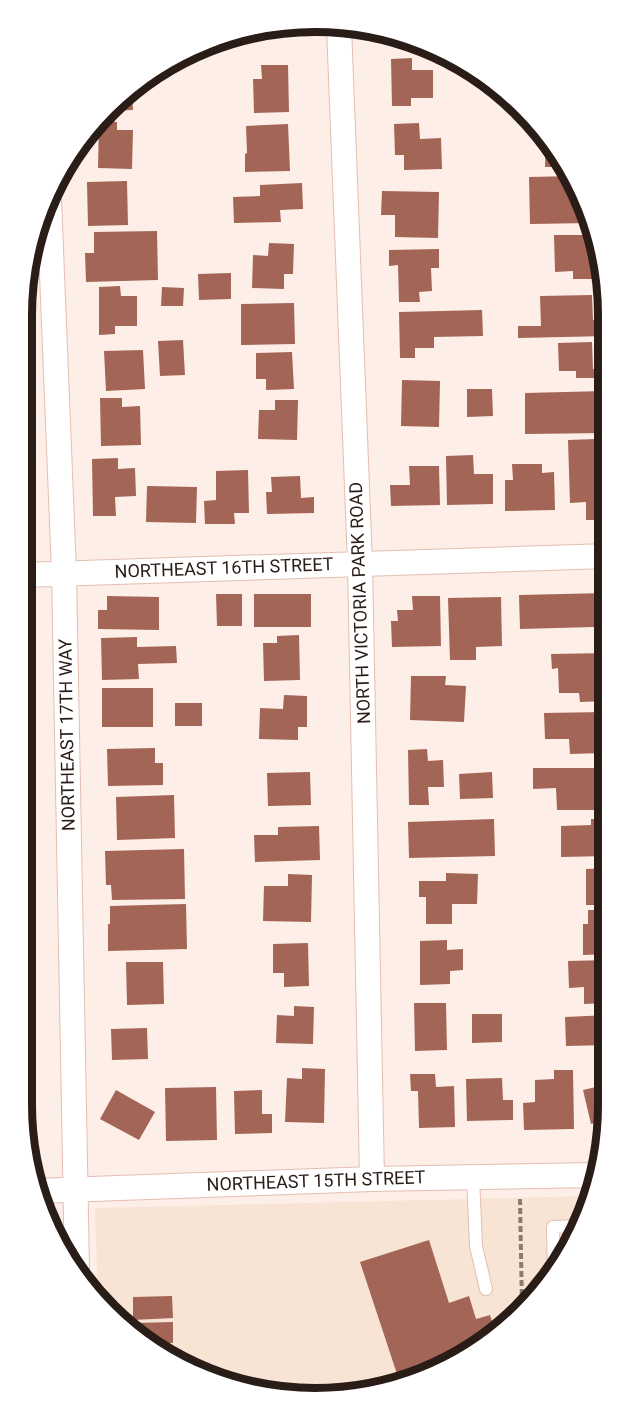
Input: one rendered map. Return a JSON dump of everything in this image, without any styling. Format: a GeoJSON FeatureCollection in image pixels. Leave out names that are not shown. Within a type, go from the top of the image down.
{"type":"FeatureCollection","features":[{"type":"Feature","properties":{"kind":"street","name":"NORTH VICTORIA PARK ROAD"},"geometry":{"type":"LineString","coordinates":[[339,33],[360,564],[372,1179]]}},
{"type":"Feature","properties":{"kind":"street","name":"NORTHEAST 17TH WAY"},"geometry":{"type":"LineString","coordinates":[[50,216],[64,573],[78,1261]]}},
{"type":"Feature","properties":{"kind":"street","name":"NORTHEAST 16TH STREET"},"geometry":{"type":"LineString","coordinates":[[32,574],[598,556]]}},
{"type":"Feature","properties":{"kind":"street","name":"NORTHEAST 15TH STREET"},"geometry":{"type":"LineString","coordinates":[[45,1190],[372,1179],[590,1175]]}},
{"type":"Feature","properties":{"kind":"lane"},"geometry":{"type":"LineString","coordinates":[[473,1177],[476,1246],[486,1289]]}},
{"type":"Feature","properties":{"kind":"lane"},"geometry":{"type":"LineString","coordinates":[[554,1259],[553,1227],[571,1226]]}},
{"type":"Feature","properties":{"kind":"path"},"geometry":{"type":"LineString","coordinates":[[520,1195],[522,1298]]}},
{"type":"Feature","properties":{"kind":"shaded area"},"geometry":{"type":"Polygon","coordinates":[[[583,1196],[561,1247],[551,1263],[528,1292],[488,1330],[457,1351],[423,1367],[388,1379],[334,1388],[296,1388],[242,1379],[207,1367],[173,1351],[142,1330],[98,1287],[95,1208],[583,1196]]]}},
{"type":"Feature","properties":{"kind":"building"},"geometry":{"type":"Polygon","coordinates":[[[412,58],[412,70],[433,70],[433,98],[411,98],[411,106],[392,106],[391,59],[412,58]]]}},
{"type":"Feature","properties":{"kind":"building"},"geometry":{"type":"Polygon","coordinates":[[[261,65],[288,65],[289,112],[254,113],[253,79],[262,79],[261,65]]]}},
{"type":"Feature","properties":{"kind":"building"},"geometry":{"type":"Polygon","coordinates":[[[132,98],[133,110],[119,111],[132,98]]]}},
{"type":"Feature","properties":{"kind":"building"},"geometry":{"type":"Polygon","coordinates":[[[108,122],[117,122],[117,130],[133,130],[132,169],[98,168],[99,132],[102,128],[108,122]]]}},
{"type":"Feature","properties":{"kind":"building"},"geometry":{"type":"Polygon","coordinates":[[[419,123],[420,139],[441,138],[442,169],[404,170],[404,155],[395,155],[394,124],[419,123]]]}},
{"type":"Feature","properties":{"kind":"building"},"geometry":{"type":"Polygon","coordinates":[[[288,124],[290,171],[245,172],[246,126],[288,124]]]}},
{"type":"Feature","properties":{"kind":"building"},"geometry":{"type":"Polygon","coordinates":[[[546,150],[557,167],[545,167],[546,150]]]}},
{"type":"Feature","properties":{"kind":"building"},"geometry":{"type":"Polygon","coordinates":[[[563,176],[583,223],[530,224],[529,177],[563,176]]]}},
{"type":"Feature","properties":{"kind":"building"},"geometry":{"type":"Polygon","coordinates":[[[127,181],[128,225],[88,226],[87,182],[127,181]]]}},
{"type":"Feature","properties":{"kind":"building"},"geometry":{"type":"Polygon","coordinates":[[[302,183],[303,209],[280,210],[281,222],[234,223],[233,197],[260,196],[260,185],[302,183]]]}},
{"type":"Feature","properties":{"kind":"building"},"geometry":{"type":"Polygon","coordinates":[[[382,191],[439,192],[438,238],[395,237],[395,215],[381,215],[382,191]]]}},
{"type":"Feature","properties":{"kind":"building"},"geometry":{"type":"Polygon","coordinates":[[[157,231],[158,280],[86,282],[85,253],[94,253],[94,232],[157,231]]]}},
{"type":"Feature","properties":{"kind":"building"},"geometry":{"type":"Polygon","coordinates":[[[554,235],[587,235],[591,253],[592,279],[573,279],[573,271],[555,272],[554,235]]]}},
{"type":"Feature","properties":{"kind":"building"},"geometry":{"type":"Polygon","coordinates":[[[269,243],[294,244],[293,274],[284,274],[284,289],[252,288],[253,255],[268,256],[269,243]]]}},
{"type":"Feature","properties":{"kind":"building"},"geometry":{"type":"Polygon","coordinates":[[[439,249],[439,268],[431,268],[432,291],[419,292],[420,302],[399,302],[398,265],[389,266],[389,250],[439,249]]]}},
{"type":"Feature","properties":{"kind":"building"},"geometry":{"type":"Polygon","coordinates":[[[231,273],[231,299],[199,300],[198,274],[231,273]]]}},
{"type":"Feature","properties":{"kind":"building"},"geometry":{"type":"Polygon","coordinates":[[[120,286],[121,296],[137,296],[137,326],[115,326],[115,334],[99,335],[99,287],[120,286]]]}},
{"type":"Feature","properties":{"kind":"building"},"geometry":{"type":"Polygon","coordinates":[[[162,287],[184,288],[183,306],[161,306],[162,287]]]}},
{"type":"Feature","properties":{"kind":"building"},"geometry":{"type":"Polygon","coordinates":[[[592,295],[593,320],[598,320],[598,336],[518,338],[518,326],[541,326],[540,296],[592,295]]]}},
{"type":"Feature","properties":{"kind":"building"},"geometry":{"type":"Polygon","coordinates":[[[294,303],[295,344],[241,345],[241,304],[294,303]]]}},
{"type":"Feature","properties":{"kind":"building"},"geometry":{"type":"Polygon","coordinates":[[[482,310],[483,336],[434,337],[434,348],[415,348],[415,358],[400,358],[399,312],[482,310]]]}},
{"type":"Feature","properties":{"kind":"building"},"geometry":{"type":"Polygon","coordinates":[[[183,340],[185,375],[160,376],[158,341],[183,340]]]}},
{"type":"Feature","properties":{"kind":"building"},"geometry":{"type":"Polygon","coordinates":[[[592,342],[593,369],[598,369],[598,378],[576,378],[576,371],[559,371],[558,343],[592,342]]]}},
{"type":"Feature","properties":{"kind":"building"},"geometry":{"type":"Polygon","coordinates":[[[143,350],[145,389],[106,391],[104,351],[143,350]]]}},
{"type":"Feature","properties":{"kind":"building"},"geometry":{"type":"Polygon","coordinates":[[[292,352],[294,389],[266,390],[266,379],[256,379],[256,353],[292,352]]]}},
{"type":"Feature","properties":{"kind":"building"},"geometry":{"type":"Polygon","coordinates":[[[402,380],[440,381],[439,427],[401,426],[402,380]]]}},
{"type":"Feature","properties":{"kind":"building"},"geometry":{"type":"Polygon","coordinates":[[[467,389],[492,389],[493,416],[467,417],[467,389]]]}},
{"type":"Feature","properties":{"kind":"building"},"geometry":{"type":"Polygon","coordinates":[[[598,391],[598,433],[525,434],[525,393],[598,391]]]}},
{"type":"Feature","properties":{"kind":"building"},"geometry":{"type":"Polygon","coordinates":[[[100,398],[122,398],[122,407],[140,406],[141,445],[101,446],[100,398]]]}},
{"type":"Feature","properties":{"kind":"building"},"geometry":{"type":"Polygon","coordinates":[[[275,400],[298,400],[297,440],[258,439],[259,410],[275,410],[275,400]]]}},
{"type":"Feature","properties":{"kind":"building"},"geometry":{"type":"Polygon","coordinates":[[[596,439],[598,520],[586,520],[586,502],[570,503],[568,440],[596,439]]]}},
{"type":"Feature","properties":{"kind":"building"},"geometry":{"type":"Polygon","coordinates":[[[473,455],[474,474],[493,474],[493,504],[447,505],[446,456],[473,455]]]}},
{"type":"Feature","properties":{"kind":"building"},"geometry":{"type":"Polygon","coordinates":[[[118,458],[118,469],[135,468],[136,496],[115,497],[116,516],[93,516],[92,459],[118,458]]]}},
{"type":"Feature","properties":{"kind":"building"},"geometry":{"type":"Polygon","coordinates":[[[512,464],[542,464],[542,473],[554,472],[555,510],[505,511],[505,480],[513,480],[512,464]]]}},
{"type":"Feature","properties":{"kind":"building"},"geometry":{"type":"Polygon","coordinates":[[[409,466],[439,466],[440,505],[391,506],[390,485],[410,485],[409,466]]]}},
{"type":"Feature","properties":{"kind":"building"},"geometry":{"type":"Polygon","coordinates":[[[248,470],[249,513],[234,513],[235,524],[205,524],[204,501],[216,500],[216,471],[248,470]]]}},
{"type":"Feature","properties":{"kind":"building"},"geometry":{"type":"Polygon","coordinates":[[[300,476],[301,498],[314,497],[314,513],[267,514],[266,492],[272,492],[271,477],[300,476]]]}},
{"type":"Feature","properties":{"kind":"building"},"geometry":{"type":"Polygon","coordinates":[[[147,486],[197,487],[196,523],[146,522],[147,486]]]}},
{"type":"Feature","properties":{"kind":"building"},"geometry":{"type":"Polygon","coordinates":[[[598,593],[598,616],[594,616],[594,627],[520,629],[519,595],[598,593]]]}},
{"type":"Feature","properties":{"kind":"building"},"geometry":{"type":"Polygon","coordinates":[[[216,594],[242,594],[242,626],[217,626],[216,594]]]}},
{"type":"Feature","properties":{"kind":"building"},"geometry":{"type":"Polygon","coordinates":[[[254,594],[311,594],[311,627],[254,627],[254,594]]]}},
{"type":"Feature","properties":{"kind":"building"},"geometry":{"type":"Polygon","coordinates":[[[107,596],[159,597],[159,630],[98,629],[98,610],[107,610],[107,596]]]}},
{"type":"Feature","properties":{"kind":"building"},"geometry":{"type":"Polygon","coordinates":[[[412,596],[440,596],[441,646],[392,647],[391,621],[398,621],[397,610],[413,610],[412,596]]]}},
{"type":"Feature","properties":{"kind":"building"},"geometry":{"type":"Polygon","coordinates":[[[501,597],[502,646],[476,647],[476,660],[450,660],[448,598],[501,597]]]}},
{"type":"Feature","properties":{"kind":"building"},"geometry":{"type":"Polygon","coordinates":[[[299,635],[300,680],[264,681],[263,643],[277,643],[277,636],[299,635]]]}},
{"type":"Feature","properties":{"kind":"building"},"geometry":{"type":"Polygon","coordinates":[[[137,637],[137,647],[176,646],[177,663],[138,664],[139,679],[102,680],[101,638],[137,637]]]}},
{"type":"Feature","properties":{"kind":"building"},"geometry":{"type":"Polygon","coordinates":[[[598,653],[598,701],[580,702],[579,693],[559,693],[558,668],[552,669],[551,654],[598,653]]]}},
{"type":"Feature","properties":{"kind":"building"},"geometry":{"type":"Polygon","coordinates":[[[411,676],[446,676],[445,685],[466,686],[464,722],[410,720],[411,676]]]}},
{"type":"Feature","properties":{"kind":"building"},"geometry":{"type":"Polygon","coordinates":[[[102,688],[153,688],[153,727],[102,727],[102,688]]]}},
{"type":"Feature","properties":{"kind":"building"},"geometry":{"type":"Polygon","coordinates":[[[284,695],[307,696],[307,727],[298,727],[298,740],[259,739],[260,708],[283,709],[284,695]]]}},
{"type":"Feature","properties":{"kind":"building"},"geometry":{"type":"Polygon","coordinates":[[[175,703],[202,703],[202,726],[175,726],[175,703]]]}},
{"type":"Feature","properties":{"kind":"building"},"geometry":{"type":"Polygon","coordinates":[[[598,712],[598,753],[570,754],[569,739],[545,739],[544,713],[598,712]]]}},
{"type":"Feature","properties":{"kind":"building"},"geometry":{"type":"Polygon","coordinates":[[[155,748],[155,763],[163,763],[163,785],[108,786],[107,749],[155,748]]]}},
{"type":"Feature","properties":{"kind":"building"},"geometry":{"type":"Polygon","coordinates":[[[427,749],[428,761],[443,760],[444,787],[428,787],[429,805],[409,805],[408,750],[427,749]]]}},
{"type":"Feature","properties":{"kind":"building"},"geometry":{"type":"Polygon","coordinates":[[[533,768],[598,768],[598,810],[557,810],[556,788],[533,789],[533,768]]]}},
{"type":"Feature","properties":{"kind":"building"},"geometry":{"type":"Polygon","coordinates":[[[310,772],[311,805],[268,806],[267,773],[310,772]]]}},
{"type":"Feature","properties":{"kind":"building"},"geometry":{"type":"Polygon","coordinates":[[[492,772],[493,798],[460,799],[459,774],[492,772]]]}},
{"type":"Feature","properties":{"kind":"building"},"geometry":{"type":"Polygon","coordinates":[[[174,795],[175,838],[117,840],[116,797],[174,795]]]}},
{"type":"Feature","properties":{"kind":"building"},"geometry":{"type":"Polygon","coordinates":[[[494,819],[495,856],[409,858],[408,822],[494,819]]]}},
{"type":"Feature","properties":{"kind":"building"},"geometry":{"type":"Polygon","coordinates":[[[591,819],[598,819],[598,856],[561,857],[561,826],[591,825],[591,819]]]}},
{"type":"Feature","properties":{"kind":"building"},"geometry":{"type":"Polygon","coordinates":[[[319,826],[320,860],[255,862],[254,835],[278,835],[278,827],[319,826]]]}},
{"type":"Feature","properties":{"kind":"building"},"geometry":{"type":"Polygon","coordinates":[[[184,849],[185,899],[112,900],[111,885],[106,885],[105,851],[184,849]]]}},
{"type":"Feature","properties":{"kind":"building"},"geometry":{"type":"Polygon","coordinates":[[[598,868],[598,905],[586,905],[586,869],[598,868]]]}},
{"type":"Feature","properties":{"kind":"building"},"geometry":{"type":"Polygon","coordinates":[[[446,873],[478,874],[477,904],[452,904],[452,924],[426,924],[426,897],[419,897],[419,881],[446,881],[446,873]]]}},
{"type":"Feature","properties":{"kind":"building"},"geometry":{"type":"Polygon","coordinates":[[[288,874],[312,875],[311,922],[263,921],[264,886],[288,886],[288,874]]]}},
{"type":"Feature","properties":{"kind":"building"},"geometry":{"type":"Polygon","coordinates":[[[186,904],[187,949],[108,951],[110,906],[186,904]]]}},
{"type":"Feature","properties":{"kind":"building"},"geometry":{"type":"Polygon","coordinates":[[[588,910],[598,910],[598,954],[583,955],[583,924],[588,924],[588,910]]]}},
{"type":"Feature","properties":{"kind":"building"},"geometry":{"type":"Polygon","coordinates":[[[447,940],[447,950],[463,949],[463,970],[450,971],[450,984],[420,985],[420,941],[447,940]]]}},
{"type":"Feature","properties":{"kind":"building"},"geometry":{"type":"Polygon","coordinates":[[[308,943],[309,986],[284,987],[284,973],[273,973],[273,944],[308,943]]]}},
{"type":"Feature","properties":{"kind":"building"},"geometry":{"type":"Polygon","coordinates":[[[598,960],[598,1003],[584,1004],[584,987],[569,988],[568,961],[598,960]]]}},
{"type":"Feature","properties":{"kind":"building"},"geometry":{"type":"Polygon","coordinates":[[[126,962],[163,962],[164,1004],[127,1005],[126,962]]]}},
{"type":"Feature","properties":{"kind":"building"},"geometry":{"type":"Polygon","coordinates":[[[414,1003],[446,1003],[447,1050],[415,1051],[414,1003]]]}},
{"type":"Feature","properties":{"kind":"building"},"geometry":{"type":"Polygon","coordinates":[[[294,1006],[314,1007],[313,1044],[276,1043],[277,1015],[294,1016],[294,1006]]]}},
{"type":"Feature","properties":{"kind":"building"},"geometry":{"type":"Polygon","coordinates":[[[472,1014],[502,1014],[502,1042],[472,1043],[472,1014]]]}},
{"type":"Feature","properties":{"kind":"building"},"geometry":{"type":"Polygon","coordinates":[[[598,1016],[598,1045],[566,1046],[565,1017],[598,1016]]]}},
{"type":"Feature","properties":{"kind":"building"},"geometry":{"type":"Polygon","coordinates":[[[147,1028],[148,1059],[112,1060],[111,1029],[147,1028]]]}},
{"type":"Feature","properties":{"kind":"building"},"geometry":{"type":"Polygon","coordinates":[[[302,1068],[325,1069],[324,1123],[285,1122],[287,1078],[302,1079],[302,1068]]]}},
{"type":"Feature","properties":{"kind":"building"},"geometry":{"type":"Polygon","coordinates":[[[554,1070],[573,1070],[574,1129],[524,1130],[523,1103],[535,1102],[535,1080],[554,1079],[554,1070]]]}},
{"type":"Feature","properties":{"kind":"building"},"geometry":{"type":"Polygon","coordinates":[[[410,1074],[435,1074],[436,1087],[454,1086],[455,1127],[419,1128],[418,1091],[411,1091],[410,1074]]]}},
{"type":"Feature","properties":{"kind":"building"},"geometry":{"type":"Polygon","coordinates":[[[502,1078],[503,1100],[513,1100],[513,1120],[467,1121],[466,1079],[502,1078]]]}},
{"type":"Feature","properties":{"kind":"building"},"geometry":{"type":"Polygon","coordinates":[[[216,1087],[217,1140],[166,1141],[165,1088],[216,1087]]]}},
{"type":"Feature","properties":{"kind":"building"},"geometry":{"type":"Polygon","coordinates":[[[598,1087],[598,1122],[591,1124],[583,1090],[598,1087]]]}},
{"type":"Feature","properties":{"kind":"building"},"geometry":{"type":"Polygon","coordinates":[[[116,1090],[155,1112],[139,1140],[100,1119],[116,1090]]]}},
{"type":"Feature","properties":{"kind":"building"},"geometry":{"type":"Polygon","coordinates":[[[262,1090],[262,1114],[272,1114],[272,1133],[235,1134],[234,1091],[262,1090]]]}},
{"type":"Feature","properties":{"kind":"building"},"geometry":{"type":"Polygon","coordinates":[[[429,1240],[449,1303],[469,1296],[476,1319],[490,1315],[493,1325],[457,1351],[398,1376],[360,1262],[429,1240]]]}},
{"type":"Feature","properties":{"kind":"building"},"geometry":{"type":"Polygon","coordinates":[[[172,1296],[173,1318],[133,1320],[133,1297],[172,1296]]]}},
{"type":"Feature","properties":{"kind":"building"},"geometry":{"type":"Polygon","coordinates":[[[173,1322],[173,1343],[160,1343],[134,1323],[173,1322]]]}},
{"type":"Feature","properties":{"kind":"building"},"geometry":{"type":"Polygon","coordinates":[[[164,1345],[173,1345],[173,1351],[173,1351],[164,1345]]]}}]}
